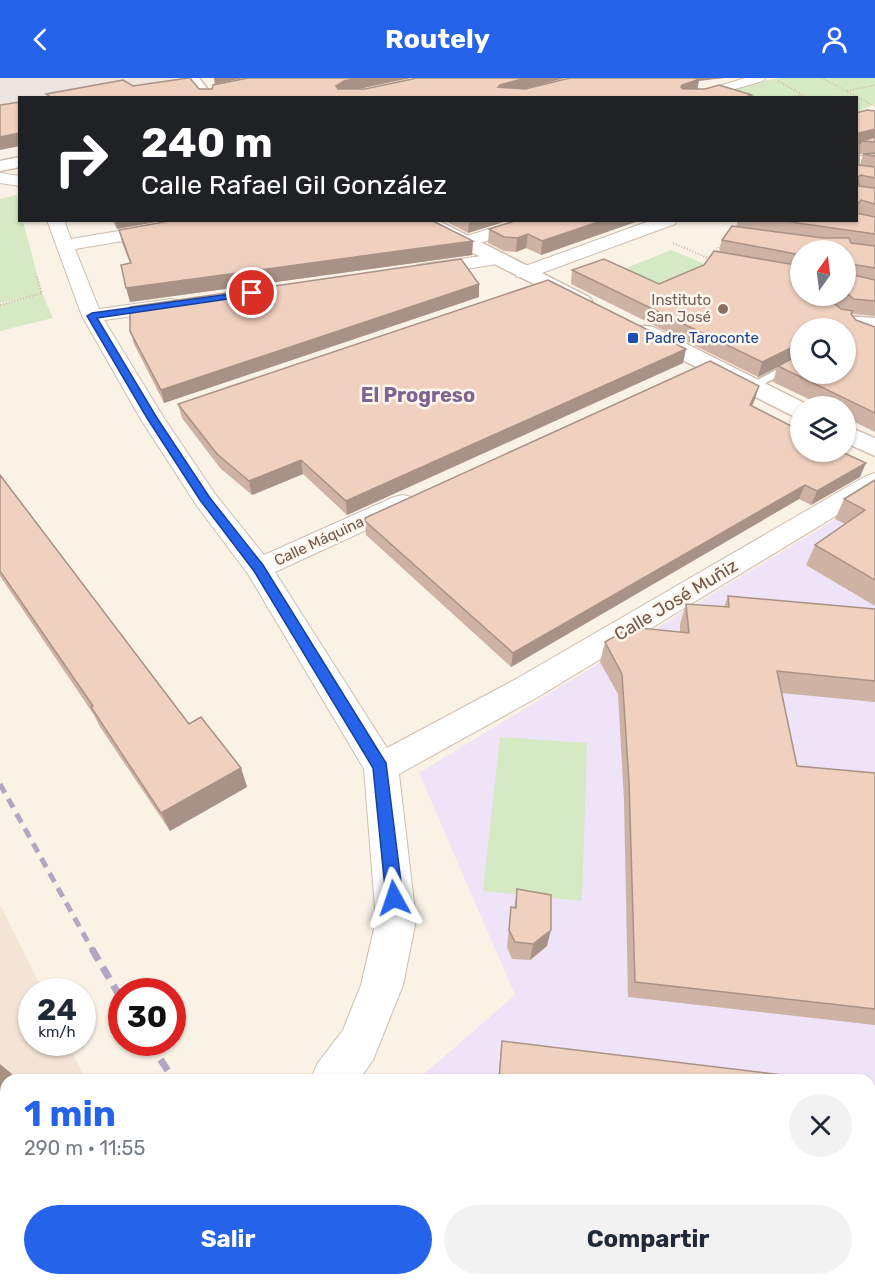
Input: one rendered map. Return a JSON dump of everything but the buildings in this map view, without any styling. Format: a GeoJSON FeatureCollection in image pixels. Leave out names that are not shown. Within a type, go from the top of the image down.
{"type":"FeatureCollection","features":[{"type":"Feature","properties":{"kind":"main road"},"geometry":{"type":"LineString","coordinates":[[192,78],[210,93]]}},
{"type":"Feature","properties":{"kind":"main road"},"geometry":{"type":"LineString","coordinates":[[1,170],[18,163]]}},
{"type":"Feature","properties":{"kind":"main road"},"geometry":{"type":"LineString","coordinates":[[426,222],[497,259],[523,282],[546,283],[600,309]]}},
{"type":"Feature","properties":{"kind":"main road"},"geometry":{"type":"LineString","coordinates":[[630,324],[790,405]]}},
{"type":"Feature","properties":{"kind":"main road"},"geometry":{"type":"LineString","coordinates":[[856,438],[875,448]]}},
{"type":"Feature","properties":{"kind":"street"},"geometry":{"type":"LineString","coordinates":[[694,96],[759,78]]}},
{"type":"Feature","properties":{"kind":"street"},"geometry":{"type":"LineString","coordinates":[[860,169],[875,160]]}},
{"type":"Feature","properties":{"kind":"street"},"geometry":{"type":"LineString","coordinates":[[1,170],[18,167]]}},
{"type":"Feature","properties":{"kind":"street"},"geometry":{"type":"LineString","coordinates":[[1,170],[18,180]]}},
{"type":"Feature","properties":{"kind":"street"},"geometry":{"type":"LineString","coordinates":[[56,222],[92,316],[161,415],[206,500],[259,568],[381,767],[396,920],[382,985],[358,1045],[337,1074]]}},
{"type":"Feature","properties":{"kind":"street"},"geometry":{"type":"LineString","coordinates":[[64,245],[207,222]]}},
{"type":"Feature","properties":{"kind":"street"},"geometry":{"type":"LineString","coordinates":[[466,242],[531,222]]}},
{"type":"Feature","properties":{"kind":"street"},"geometry":{"type":"LineString","coordinates":[[523,282],[664,222]]}},
{"type":"Feature","properties":{"kind":"street"},"geometry":{"type":"LineString","coordinates":[[402,272],[497,259]]}},
{"type":"Feature","properties":{"kind":"street"},"geometry":{"type":"LineString","coordinates":[[92,316],[194,302]]}},
{"type":"Feature","properties":{"kind":"street"},"geometry":{"type":"LineString","coordinates":[[834,306],[860,328]]}},
{"type":"Feature","properties":{"kind":"street"},"geometry":{"type":"LineString","coordinates":[[684,374],[707,363]]}},
{"type":"Feature","properties":{"kind":"street","name":"Calle José Muñiz"},"geometry":{"type":"LineString","coordinates":[[381,767],[527,688],[875,481]]}},
{"type":"Feature","properties":{"kind":"street","name":"Calle Máquina"},"geometry":{"type":"LineString","coordinates":[[259,568],[422,494]]}},
{"type":"Feature","properties":{"kind":"lane"},"geometry":{"type":"LineString","coordinates":[[858,149],[875,144]]}},
{"type":"Feature","properties":{"kind":"lane"},"geometry":{"type":"LineString","coordinates":[[752,386],[790,366]]}},
{"type":"Feature","properties":{"kind":"path"},"geometry":{"type":"LineString","coordinates":[[771,78],[804,95]]}},
{"type":"Feature","properties":{"kind":"path"},"geometry":{"type":"LineString","coordinates":[[821,78],[856,96]]}},
{"type":"Feature","properties":{"kind":"path"},"geometry":{"type":"LineString","coordinates":[[825,80],[833,78]]}},
{"type":"Feature","properties":{"kind":"path"},"geometry":{"type":"LineString","coordinates":[[847,91],[875,85]]}},
{"type":"Feature","properties":{"kind":"path"},"geometry":{"type":"LineString","coordinates":[[797,96],[804,95]]}},
{"type":"Feature","properties":{"kind":"path"},"geometry":{"type":"LineString","coordinates":[[858,97],[875,106]]}},
{"type":"Feature","properties":{"kind":"path"},"geometry":{"type":"LineString","coordinates":[[643,230],[710,259],[728,234]]}},
{"type":"Feature","properties":{"kind":"path"},"geometry":{"type":"LineString","coordinates":[[0,305],[42,293],[36,274]]}},
{"type":"Feature","properties":{"kind":"shaded area"},"geometry":{"type":"Polygon","coordinates":[[[0,78],[179,78],[193,95],[18,96],[18,129],[0,133],[0,78]]]}},
{"type":"Feature","properties":{"kind":"shaded area"},"geometry":{"type":"Polygon","coordinates":[[[875,495],[875,1074],[424,1074],[515,995],[419,773],[875,495]]]}},
{"type":"Feature","properties":{"kind":"shaded area"},"geometry":{"type":"Polygon","coordinates":[[[0,904],[37,978],[18,978],[18,1056],[74,1056],[83,1074],[0,1074],[0,904]]]}},
{"type":"Feature","properties":{"kind":"green space"},"geometry":{"type":"Polygon","coordinates":[[[781,78],[875,78],[875,104],[858,112],[858,96],[711,96],[756,82],[781,78]]]}},
{"type":"Feature","properties":{"kind":"green space"},"geometry":{"type":"Polygon","coordinates":[[[17,195],[18,222],[23,222],[42,293],[53,318],[0,331],[0,305],[25,298],[0,303],[0,199],[17,195]]]}},
{"type":"Feature","properties":{"kind":"green space"},"geometry":{"type":"Polygon","coordinates":[[[671,250],[710,266],[663,287],[624,269],[671,250]]]}},
{"type":"Feature","properties":{"kind":"green space"},"geometry":{"type":"Polygon","coordinates":[[[500,737],[587,743],[582,901],[483,891],[500,737]]]}},
{"type":"Feature","properties":{"kind":"railway"},"geometry":{"type":"LineString","coordinates":[[0,784],[93,951]]}},
{"type":"Feature","properties":{"kind":"railway"},"geometry":{"type":"LineString","coordinates":[[92,949],[109,978]]}},
{"type":"Feature","properties":{"kind":"railway"},"geometry":{"type":"LineString","coordinates":[[158,1056],[170,1074]]}},
{"type":"Feature","properties":{"kind":"place","name":"Instituto San José"},"geometry":{"type":"Point","coordinates":[723,309]}},
{"type":"Feature","properties":{"kind":"place","name":"Padre Taroconte"},"geometry":{"type":"Point","coordinates":[633,338]}},
{"type":"Feature","properties":{"kind":"district","name":"El Progreso"},"geometry":{"type":"Point","coordinates":[418,395]}},
{"type":"Feature","properties":{"kind":"route"},"geometry":{"type":"LineString","coordinates":[[252,293],[92,316],[152,418],[206,500],[259,568],[381,767],[394,898]]}}]}
